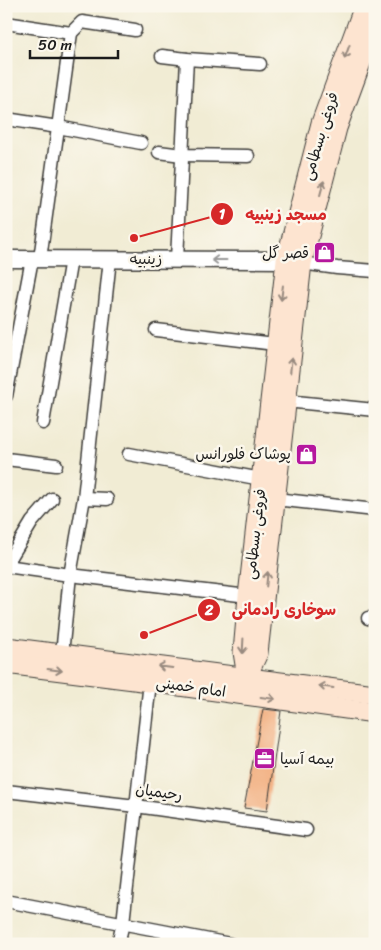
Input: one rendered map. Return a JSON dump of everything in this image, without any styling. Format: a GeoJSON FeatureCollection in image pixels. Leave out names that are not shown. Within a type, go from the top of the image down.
{"type":"FeatureCollection","features":[{"type":"Feature","properties":{"kind":"main road","name":"فروغی بسطامی"},"geometry":{"type":"LineString","coordinates":[[246,686],[243,652],[275,344],[294,261],[321,123],[364,6]]}},
{"type":"Feature","properties":{"kind":"main road","name":"فروغی بسطامی"},"geometry":{"type":"LineString","coordinates":[[246,686],[258,653],[286,401],[294,261],[337,128],[375,25]]}},
{"type":"Feature","properties":{"kind":"main road","name":"امام خمینی"},"geometry":{"type":"LineString","coordinates":[[6,647],[62,654],[246,686],[375,713]]}},
{"type":"Feature","properties":{"kind":"main road","name":"امام خمینی"},"geometry":{"type":"LineString","coordinates":[[6,664],[150,682],[375,694]]}},
{"type":"Feature","properties":{"kind":"street"},"geometry":{"type":"LineString","coordinates":[[6,396],[36,259],[58,127],[70,36],[82,22],[135,30]]}},
{"type":"Feature","properties":{"kind":"street"},"geometry":{"type":"LineString","coordinates":[[6,23],[70,36]]}},
{"type":"Feature","properties":{"kind":"street"},"geometry":{"type":"LineString","coordinates":[[162,56],[260,64]]}},
{"type":"Feature","properties":{"kind":"street"},"geometry":{"type":"LineString","coordinates":[[177,260],[187,59]]}},
{"type":"Feature","properties":{"kind":"street"},"geometry":{"type":"LineString","coordinates":[[6,119],[141,143]]}},
{"type":"Feature","properties":{"kind":"street"},"geometry":{"type":"LineString","coordinates":[[158,152],[248,156]]}},
{"type":"Feature","properties":{"kind":"street","name":"زینبیه"},"geometry":{"type":"LineString","coordinates":[[6,259],[294,261]]}},
{"type":"Feature","properties":{"kind":"street"},"geometry":{"type":"LineString","coordinates":[[43,423],[71,259]]}},
{"type":"Feature","properties":{"kind":"street"},"geometry":{"type":"LineString","coordinates":[[62,654],[70,575],[84,498],[110,259]]}},
{"type":"Feature","properties":{"kind":"street"},"geometry":{"type":"LineString","coordinates":[[294,261],[337,268],[375,271]]}},
{"type":"Feature","properties":{"kind":"street"},"geometry":{"type":"LineString","coordinates":[[156,330],[275,344]]}},
{"type":"Feature","properties":{"kind":"street"},"geometry":{"type":"LineString","coordinates":[[286,401],[375,410]]}},
{"type":"Feature","properties":{"kind":"street"},"geometry":{"type":"LineString","coordinates":[[129,454],[261,479]]}},
{"type":"Feature","properties":{"kind":"street"},"geometry":{"type":"LineString","coordinates":[[6,459],[56,465]]}},
{"type":"Feature","properties":{"kind":"street"},"geometry":{"type":"LineString","coordinates":[[84,498],[107,500]]}},
{"type":"Feature","properties":{"kind":"street"},"geometry":{"type":"LineString","coordinates":[[52,499],[32,522],[6,566],[248,596]]}},
{"type":"Feature","properties":{"kind":"street"},"geometry":{"type":"LineString","coordinates":[[275,499],[375,510]]}},
{"type":"Feature","properties":{"kind":"street"},"geometry":{"type":"LineString","coordinates":[[118,944],[123,923],[150,682]]}},
{"type":"Feature","properties":{"kind":"street","name":"رحیمیان"},"geometry":{"type":"LineString","coordinates":[[6,791],[136,806],[306,830]]}},
{"type":"Feature","properties":{"kind":"street"},"geometry":{"type":"LineString","coordinates":[[6,901],[230,944]]}},
{"type":"Feature","properties":{"kind":"building","name":"بیمه آسیا"},"geometry":{"type":"Polygon","coordinates":[[[263,709],[281,711],[267,811],[244,808],[263,709]]]}},
{"type":"Feature","properties":{"kind":"place","name":"مسجد زینبیه"},"geometry":{"type":"Point","coordinates":[134,238]}},
{"type":"Feature","properties":{"kind":"place","name":"قصر گل"},"geometry":{"type":"Point","coordinates":[325,253]}},
{"type":"Feature","properties":{"kind":"place","name":"پوشاک فلورانس"},"geometry":{"type":"Point","coordinates":[307,454]}},
{"type":"Feature","properties":{"kind":"place","name":"سوخاری رادمانی"},"geometry":{"type":"Point","coordinates":[144,635]}},
{"type":"Feature","properties":{"kind":"place","name":"بیمه آسیا"},"geometry":{"type":"Point","coordinates":[264,759]}}]}
